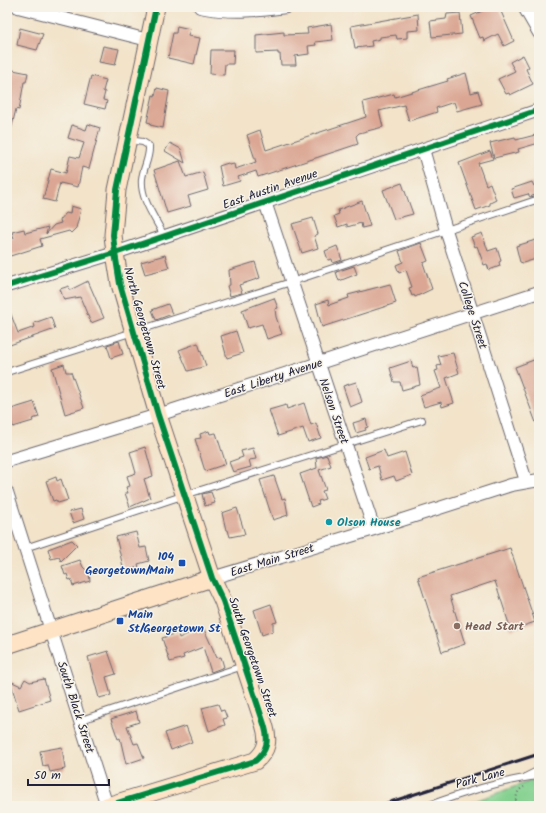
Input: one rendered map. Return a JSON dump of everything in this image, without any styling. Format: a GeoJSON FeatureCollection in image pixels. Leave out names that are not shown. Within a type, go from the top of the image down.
{"type":"FeatureCollection","features":[{"type":"Feature","properties":{"kind":"street"},"geometry":{"type":"LineString","coordinates":[[18,7],[148,40]]}},
{"type":"Feature","properties":{"kind":"street","name":"North Georgetown Street"},"geometry":{"type":"LineString","coordinates":[[156,7],[114,208],[115,253],[120,284],[158,415],[212,578]]}},
{"type":"Feature","properties":{"kind":"street"},"geometry":{"type":"LineString","coordinates":[[200,7],[228,11],[263,10],[286,7]]}},
{"type":"Feature","properties":{"kind":"street"},"geometry":{"type":"LineString","coordinates":[[524,7],[539,34]]}},
{"type":"Feature","properties":{"kind":"street","name":"East Austin Avenue"},"geometry":{"type":"LineString","coordinates":[[7,286],[115,253],[539,110]]}},
{"type":"Feature","properties":{"kind":"street","name":"College Street"},"geometry":{"type":"LineString","coordinates":[[423,148],[446,230],[526,481]]}},
{"type":"Feature","properties":{"kind":"street","name":"Nelson Street"},"geometry":{"type":"LineString","coordinates":[[265,202],[374,529]]}},
{"type":"Feature","properties":{"kind":"street","name":"East Liberty Avenue"},"geometry":{"type":"LineString","coordinates":[[7,461],[158,415],[539,292]]}},
{"type":"Feature","properties":{"kind":"street","name":"East Main Street"},"geometry":{"type":"LineString","coordinates":[[7,645],[212,578],[526,481],[539,480]]}},
{"type":"Feature","properties":{"kind":"street","name":"South Black Street"},"geometry":{"type":"LineString","coordinates":[[7,492],[81,720],[107,806]]}},
{"type":"Feature","properties":{"kind":"street","name":"South Georgetown Street"},"geometry":{"type":"LineString","coordinates":[[107,806],[255,762],[263,754],[267,745],[267,734],[223,601],[212,578]]}},
{"type":"Feature","properties":{"kind":"lane"},"geometry":{"type":"LineString","coordinates":[[127,140],[143,142],[149,146],[150,153],[142,180],[143,192],[147,206],[153,212],[164,236]]}},
{"type":"Feature","properties":{"kind":"lane"},"geometry":{"type":"LineString","coordinates":[[7,372],[291,282],[539,199]]}},
{"type":"Feature","properties":{"kind":"lane"},"geometry":{"type":"LineString","coordinates":[[25,548],[185,495],[422,420]]}},
{"type":"Feature","properties":{"kind":"lane"},"geometry":{"type":"LineString","coordinates":[[81,720],[244,666]]}},
{"type":"Feature","properties":{"kind":"lane"},"geometry":{"type":"LineString","coordinates":[[524,778],[539,770]]}},
{"type":"Feature","properties":{"kind":"lane","name":"Park Lane"},"geometry":{"type":"LineString","coordinates":[[427,806],[449,798],[524,778],[539,776]]}},
{"type":"Feature","properties":{"kind":"path"},"geometry":{"type":"LineString","coordinates":[[522,806],[516,800],[519,790],[532,786]]}},
{"type":"Feature","properties":{"kind":"green space"},"geometry":{"type":"Polygon","coordinates":[[[539,778],[539,806],[461,806],[539,778]]]}},
{"type":"Feature","properties":{"kind":"building"},"geometry":{"type":"Polygon","coordinates":[[[491,7],[499,7],[514,41],[504,46],[498,34],[484,41],[483,37],[480,38],[471,16],[491,7]]]}},
{"type":"Feature","properties":{"kind":"building"},"geometry":{"type":"Polygon","coordinates":[[[460,13],[462,34],[432,37],[430,21],[446,19],[447,14],[460,13]]]}},
{"type":"Feature","properties":{"kind":"building"},"geometry":{"type":"Polygon","coordinates":[[[418,14],[419,30],[407,31],[407,38],[397,39],[396,35],[380,37],[380,39],[371,41],[372,46],[355,48],[351,26],[418,14]]]}},
{"type":"Feature","properties":{"kind":"building"},"geometry":{"type":"Polygon","coordinates":[[[331,24],[333,40],[315,42],[316,45],[308,46],[309,54],[295,56],[296,65],[281,65],[280,54],[278,54],[278,52],[256,53],[256,35],[284,32],[284,35],[308,34],[307,28],[331,24]]]}},
{"type":"Feature","properties":{"kind":"building"},"geometry":{"type":"Polygon","coordinates":[[[177,26],[190,29],[188,36],[200,38],[194,64],[168,58],[173,33],[176,33],[177,26]]]}},
{"type":"Feature","properties":{"kind":"building"},"geometry":{"type":"Polygon","coordinates":[[[20,28],[43,34],[37,50],[17,45],[20,28]]]}},
{"type":"Feature","properties":{"kind":"building"},"geometry":{"type":"Polygon","coordinates":[[[103,46],[119,49],[115,65],[99,62],[103,46]]]}},
{"type":"Feature","properties":{"kind":"building"},"geometry":{"type":"Polygon","coordinates":[[[211,50],[234,50],[233,64],[225,64],[224,75],[210,74],[211,50]]]}},
{"type":"Feature","properties":{"kind":"building"},"geometry":{"type":"Polygon","coordinates":[[[523,55],[529,67],[526,69],[533,84],[510,95],[509,93],[506,94],[498,79],[515,71],[510,62],[523,55]]]}},
{"type":"Feature","properties":{"kind":"building"},"geometry":{"type":"Polygon","coordinates":[[[13,70],[28,73],[26,82],[24,82],[19,110],[16,109],[10,134],[7,133],[7,82],[9,74],[12,74],[13,70]]]}},
{"type":"Feature","properties":{"kind":"building"},"geometry":{"type":"Polygon","coordinates":[[[466,73],[471,93],[478,91],[482,104],[457,111],[454,102],[436,108],[437,112],[409,121],[404,105],[379,111],[383,127],[359,133],[356,136],[358,144],[258,177],[256,171],[238,177],[240,181],[223,186],[219,166],[228,163],[229,165],[234,164],[235,169],[256,162],[247,135],[260,130],[266,150],[366,117],[363,102],[394,94],[395,97],[448,81],[447,79],[466,73]]]}},
{"type":"Feature","properties":{"kind":"building"},"geometry":{"type":"Polygon","coordinates":[[[91,76],[106,80],[103,91],[105,92],[103,100],[107,101],[105,109],[84,104],[91,76]]]}},
{"type":"Feature","properties":{"kind":"building"},"geometry":{"type":"Polygon","coordinates":[[[157,88],[169,91],[163,128],[150,125],[151,123],[147,122],[153,95],[155,96],[157,88]]]}},
{"type":"Feature","properties":{"kind":"building"},"geometry":{"type":"Polygon","coordinates":[[[88,124],[100,128],[89,169],[82,167],[78,187],[60,183],[55,202],[43,199],[51,169],[66,173],[70,156],[79,158],[84,143],[68,138],[72,125],[86,130],[88,124]]]}},
{"type":"Feature","properties":{"kind":"building"},"geometry":{"type":"Polygon","coordinates":[[[539,134],[539,143],[518,149],[519,152],[494,158],[490,143],[515,137],[516,140],[539,134]]]}},
{"type":"Feature","properties":{"kind":"building"},"geometry":{"type":"Polygon","coordinates":[[[170,143],[181,149],[185,163],[165,151],[170,143]]]}},
{"type":"Feature","properties":{"kind":"building"},"geometry":{"type":"Polygon","coordinates":[[[490,151],[493,159],[478,163],[486,185],[490,183],[496,200],[490,203],[490,205],[476,210],[459,163],[490,151]]]}},
{"type":"Feature","properties":{"kind":"building"},"geometry":{"type":"Polygon","coordinates":[[[180,161],[186,177],[203,172],[208,190],[188,196],[191,206],[167,213],[154,170],[180,161]]]}},
{"type":"Feature","properties":{"kind":"building"},"geometry":{"type":"Polygon","coordinates":[[[532,182],[534,186],[539,184],[539,193],[530,197],[528,194],[514,198],[511,189],[532,182]]]}},
{"type":"Feature","properties":{"kind":"building"},"geometry":{"type":"Polygon","coordinates":[[[402,183],[413,214],[394,219],[383,190],[402,183]]]}},
{"type":"Feature","properties":{"kind":"building"},"geometry":{"type":"Polygon","coordinates":[[[362,201],[370,226],[362,228],[361,223],[347,227],[347,224],[338,227],[334,216],[339,214],[338,210],[362,201]]]}},
{"type":"Feature","properties":{"kind":"building"},"geometry":{"type":"Polygon","coordinates":[[[71,206],[81,209],[76,228],[71,233],[69,231],[40,239],[42,246],[7,257],[7,240],[14,238],[12,232],[24,229],[25,233],[48,227],[46,234],[54,225],[61,223],[60,220],[66,213],[70,214],[71,206]]]}},
{"type":"Feature","properties":{"kind":"building"},"geometry":{"type":"Polygon","coordinates":[[[313,218],[318,234],[314,236],[318,248],[302,253],[292,224],[313,218]]]}},
{"type":"Feature","properties":{"kind":"building"},"geometry":{"type":"Polygon","coordinates":[[[482,233],[488,251],[497,248],[501,261],[499,262],[500,266],[489,270],[487,264],[484,265],[477,246],[475,247],[471,237],[482,233]]]}},
{"type":"Feature","properties":{"kind":"building"},"geometry":{"type":"Polygon","coordinates":[[[539,239],[539,258],[523,263],[520,262],[516,246],[539,239]]]}},
{"type":"Feature","properties":{"kind":"building"},"geometry":{"type":"Polygon","coordinates":[[[421,243],[428,261],[423,263],[432,289],[415,297],[414,295],[412,296],[409,288],[412,287],[406,270],[399,273],[396,265],[403,262],[399,251],[421,243]]]}},
{"type":"Feature","properties":{"kind":"building"},"geometry":{"type":"Polygon","coordinates":[[[337,246],[342,260],[333,263],[332,259],[328,260],[325,251],[337,246]]]}},
{"type":"Feature","properties":{"kind":"building"},"geometry":{"type":"Polygon","coordinates":[[[165,255],[169,268],[145,274],[141,262],[165,255]]]}},
{"type":"Feature","properties":{"kind":"building"},"geometry":{"type":"Polygon","coordinates":[[[255,262],[260,278],[239,285],[242,293],[230,296],[227,286],[230,285],[229,270],[255,262]]]}},
{"type":"Feature","properties":{"kind":"building"},"geometry":{"type":"Polygon","coordinates":[[[354,266],[357,274],[339,281],[336,272],[354,266]]]}},
{"type":"Feature","properties":{"kind":"building"},"geometry":{"type":"Polygon","coordinates":[[[88,281],[104,318],[91,323],[80,297],[64,300],[60,289],[69,286],[70,290],[88,281]]]}},
{"type":"Feature","properties":{"kind":"building"},"geometry":{"type":"Polygon","coordinates":[[[390,284],[396,303],[322,327],[316,304],[328,300],[329,305],[349,298],[348,295],[390,284]]]}},
{"type":"Feature","properties":{"kind":"building"},"geometry":{"type":"Polygon","coordinates":[[[274,298],[278,308],[275,309],[276,317],[282,334],[267,339],[262,324],[248,328],[242,310],[274,298]]]}},
{"type":"Feature","properties":{"kind":"building"},"geometry":{"type":"Polygon","coordinates":[[[7,304],[18,333],[35,327],[34,323],[51,317],[55,329],[7,346],[7,304]]]}},
{"type":"Feature","properties":{"kind":"building"},"geometry":{"type":"Polygon","coordinates":[[[168,304],[172,314],[156,320],[152,310],[168,304]]]}},
{"type":"Feature","properties":{"kind":"building"},"geometry":{"type":"Polygon","coordinates":[[[236,331],[243,353],[227,358],[221,336],[236,331]]]}},
{"type":"Feature","properties":{"kind":"building"},"geometry":{"type":"Polygon","coordinates":[[[119,341],[123,354],[111,358],[107,345],[119,341]]]}},
{"type":"Feature","properties":{"kind":"building"},"geometry":{"type":"Polygon","coordinates":[[[198,343],[206,366],[188,371],[179,350],[198,343]]]}},
{"type":"Feature","properties":{"kind":"building"},"geometry":{"type":"Polygon","coordinates":[[[453,353],[459,373],[446,378],[454,403],[442,407],[441,402],[424,407],[420,395],[441,388],[435,371],[438,370],[437,366],[441,365],[438,356],[453,353]]]}},
{"type":"Feature","properties":{"kind":"building"},"geometry":{"type":"Polygon","coordinates":[[[539,358],[539,428],[538,428],[515,367],[539,358]]]}},
{"type":"Feature","properties":{"kind":"building"},"geometry":{"type":"Polygon","coordinates":[[[411,361],[413,368],[417,367],[420,385],[402,390],[400,382],[394,382],[390,368],[411,361]]]}},
{"type":"Feature","properties":{"kind":"building"},"geometry":{"type":"Polygon","coordinates":[[[64,364],[66,372],[71,372],[84,408],[65,414],[52,368],[64,364]]]}},
{"type":"Feature","properties":{"kind":"building"},"geometry":{"type":"Polygon","coordinates":[[[356,382],[362,402],[350,407],[343,386],[356,382]]]}},
{"type":"Feature","properties":{"kind":"building"},"geometry":{"type":"Polygon","coordinates":[[[34,402],[39,417],[32,419],[33,421],[13,427],[8,410],[34,402]]]}},
{"type":"Feature","properties":{"kind":"building"},"geometry":{"type":"Polygon","coordinates":[[[304,403],[311,425],[316,423],[321,438],[308,442],[303,428],[278,436],[269,410],[286,405],[287,409],[304,403]]]}},
{"type":"Feature","properties":{"kind":"building"},"geometry":{"type":"Polygon","coordinates":[[[366,419],[368,427],[365,428],[366,430],[356,433],[353,423],[366,419]]]}},
{"type":"Feature","properties":{"kind":"building"},"geometry":{"type":"Polygon","coordinates":[[[209,431],[210,434],[216,433],[226,464],[205,471],[195,439],[201,438],[200,434],[209,431]]]}},
{"type":"Feature","properties":{"kind":"building"},"geometry":{"type":"Polygon","coordinates":[[[145,447],[153,476],[144,479],[150,498],[130,507],[125,493],[128,493],[126,487],[130,486],[127,476],[136,473],[130,452],[145,447]]]}},
{"type":"Feature","properties":{"kind":"building"},"geometry":{"type":"Polygon","coordinates":[[[253,448],[256,459],[249,460],[251,467],[233,472],[229,462],[243,457],[241,451],[253,448]]]}},
{"type":"Feature","properties":{"kind":"building"},"geometry":{"type":"Polygon","coordinates":[[[384,450],[387,458],[405,452],[412,475],[396,481],[394,476],[382,480],[378,466],[369,469],[365,457],[384,450]]]}},
{"type":"Feature","properties":{"kind":"building"},"geometry":{"type":"Polygon","coordinates":[[[327,455],[331,466],[319,470],[326,490],[322,491],[325,499],[318,501],[319,504],[311,507],[300,474],[317,468],[316,458],[327,455]]]}},
{"type":"Feature","properties":{"kind":"building"},"geometry":{"type":"Polygon","coordinates":[[[274,476],[282,499],[285,498],[288,515],[273,520],[260,480],[274,476]]]}},
{"type":"Feature","properties":{"kind":"building"},"geometry":{"type":"Polygon","coordinates":[[[56,477],[57,481],[61,479],[68,500],[58,503],[56,500],[53,501],[46,481],[56,477]]]}},
{"type":"Feature","properties":{"kind":"building"},"geometry":{"type":"Polygon","coordinates":[[[211,492],[215,503],[205,506],[202,494],[211,492]]]}},
{"type":"Feature","properties":{"kind":"building"},"geometry":{"type":"Polygon","coordinates":[[[237,508],[245,534],[230,537],[228,530],[226,530],[222,513],[237,508]]]}},
{"type":"Feature","properties":{"kind":"building"},"geometry":{"type":"Polygon","coordinates":[[[81,509],[84,519],[73,523],[69,512],[81,509]]]}},
{"type":"Feature","properties":{"kind":"building"},"geometry":{"type":"Polygon","coordinates":[[[136,532],[140,548],[146,547],[149,561],[138,564],[139,567],[124,571],[116,537],[136,532]]]}},
{"type":"Feature","properties":{"kind":"building"},"geometry":{"type":"Polygon","coordinates":[[[72,540],[77,545],[61,561],[59,557],[51,559],[48,549],[72,540]]]}},
{"type":"Feature","properties":{"kind":"building"},"geometry":{"type":"Polygon","coordinates":[[[510,548],[535,622],[511,630],[495,581],[450,596],[465,644],[442,652],[418,577],[510,548]]]}},
{"type":"Feature","properties":{"kind":"building"},"geometry":{"type":"Polygon","coordinates":[[[80,560],[83,567],[89,573],[90,581],[73,586],[71,579],[69,580],[67,574],[65,575],[62,566],[80,560]]]}},
{"type":"Feature","properties":{"kind":"building"},"geometry":{"type":"Polygon","coordinates":[[[271,604],[277,622],[273,623],[273,631],[262,635],[254,610],[271,604]]]}},
{"type":"Feature","properties":{"kind":"building"},"geometry":{"type":"Polygon","coordinates":[[[203,627],[217,658],[221,657],[224,667],[211,672],[203,647],[183,655],[184,658],[170,662],[162,638],[178,633],[179,638],[203,627]]]}},
{"type":"Feature","properties":{"kind":"building"},"geometry":{"type":"Polygon","coordinates":[[[108,651],[116,674],[106,677],[111,695],[99,698],[88,657],[108,651]]]}},
{"type":"Feature","properties":{"kind":"building"},"geometry":{"type":"Polygon","coordinates":[[[25,679],[30,682],[44,679],[50,700],[19,710],[10,681],[21,686],[25,679]]]}},
{"type":"Feature","properties":{"kind":"building"},"geometry":{"type":"Polygon","coordinates":[[[218,704],[221,711],[224,710],[227,718],[223,719],[225,725],[209,731],[202,708],[218,704]]]}},
{"type":"Feature","properties":{"kind":"building"},"geometry":{"type":"Polygon","coordinates":[[[136,711],[139,722],[127,726],[134,744],[138,743],[144,758],[126,764],[120,738],[118,739],[111,719],[136,711]]]}},
{"type":"Feature","properties":{"kind":"building"},"geometry":{"type":"Polygon","coordinates":[[[186,726],[192,742],[171,750],[165,733],[186,726]]]}},
{"type":"Feature","properties":{"kind":"building"},"geometry":{"type":"Polygon","coordinates":[[[62,747],[65,769],[50,772],[48,765],[43,766],[40,751],[62,747]]]}},
{"type":"Feature","properties":{"kind":"railway"},"geometry":{"type":"LineString","coordinates":[[378,806],[539,754]]}},
{"type":"Feature","properties":{"kind":"cycle path"},"geometry":{"type":"LineString","coordinates":[[107,806],[255,761],[263,753],[267,740],[264,724],[223,601],[212,578],[158,415],[120,284],[115,253],[113,235],[117,190],[156,7]]}},
{"type":"Feature","properties":{"kind":"cycle path"},"geometry":{"type":"LineString","coordinates":[[7,286],[115,253],[539,110]]}},
{"type":"Feature","properties":{"kind":"place","name":"Olson House"},"geometry":{"type":"Point","coordinates":[329,522]}},
{"type":"Feature","properties":{"kind":"place","name":"104 Georgetown/Main"},"geometry":{"type":"Point","coordinates":[182,563]}},
{"type":"Feature","properties":{"kind":"place","name":"Main St/Georgetown St"},"geometry":{"type":"Point","coordinates":[120,621]}},
{"type":"Feature","properties":{"kind":"place","name":"Head Start"},"geometry":{"type":"Point","coordinates":[457,626]}}]}
